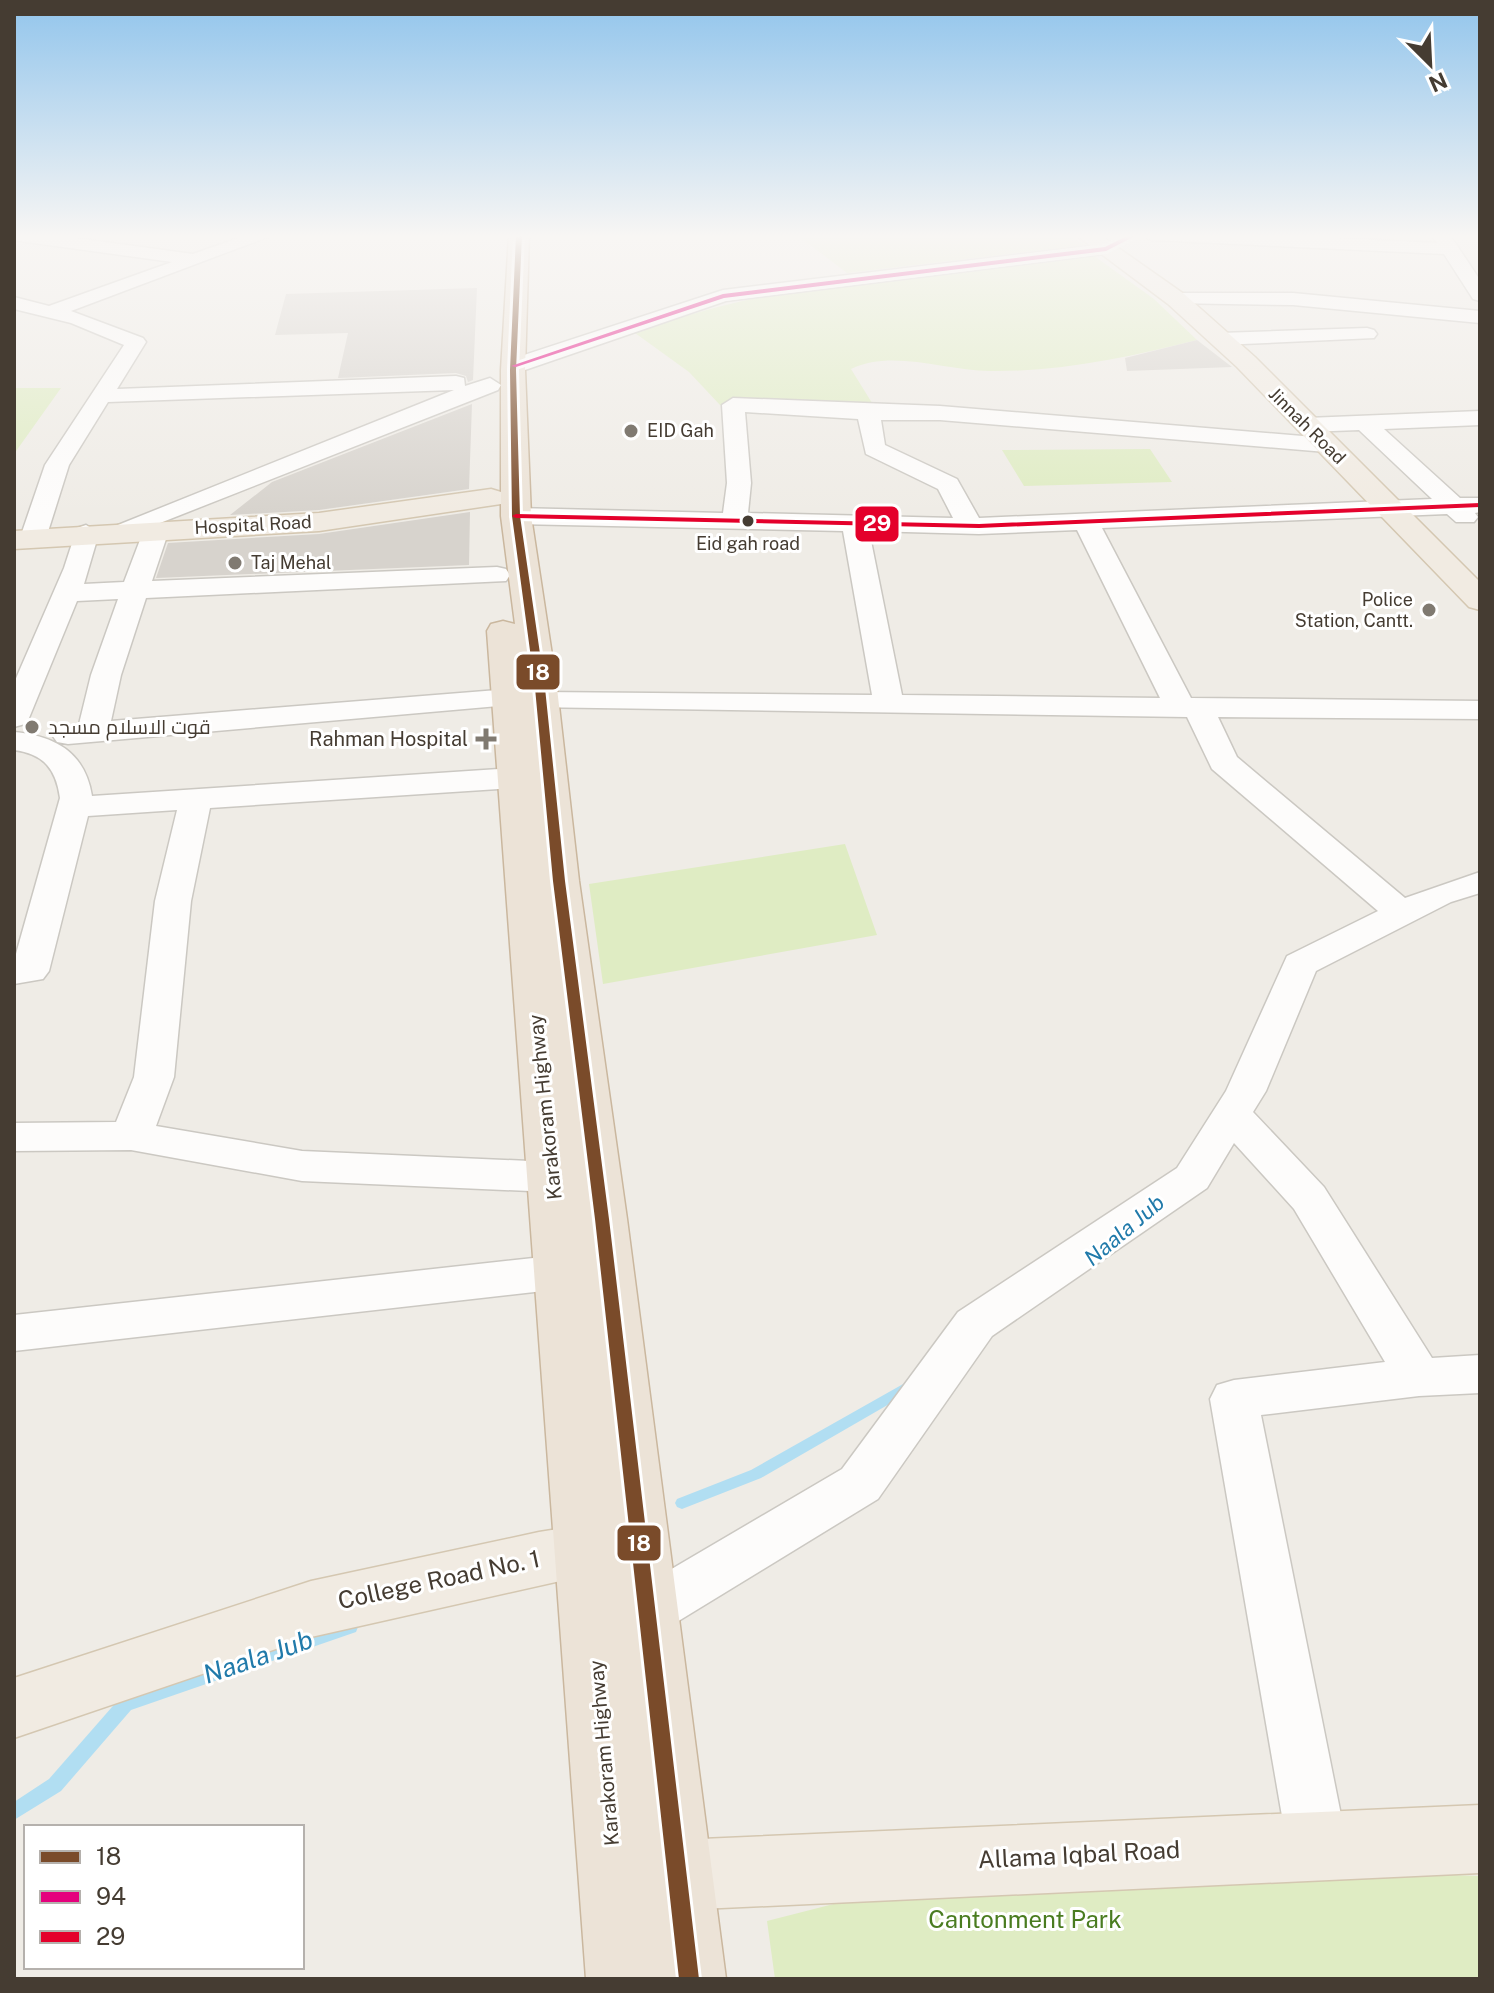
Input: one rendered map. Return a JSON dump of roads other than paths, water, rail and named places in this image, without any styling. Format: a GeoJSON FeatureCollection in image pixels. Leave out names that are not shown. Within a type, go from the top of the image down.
{"type":"FeatureCollection","features":[{"type":"Feature","properties":{"kind":"highway","name":"Karakoram Highway"},"geometry":{"type":"LineString","coordinates":[[499,328],[504,507],[526,700],[515,778],[561,1272],[613,1546],[648,1611],[689,1979]]}},
{"type":"Feature","properties":{"kind":"highway","name":"Karakoram Highway"},"geometry":{"type":"LineString","coordinates":[[498,377],[505,328]]}},
{"type":"Feature","properties":{"kind":"highway","name":"Karakoram Highway"},"geometry":{"type":"LineString","coordinates":[[504,507],[497,575],[526,700],[559,881],[613,1546],[623,1979]]}},
{"type":"Feature","properties":{"kind":"main road","name":"Jinnah Road"},"geometry":{"type":"LineString","coordinates":[[1208,328],[1480,600]]}},
{"type":"Feature","properties":{"kind":"main road","name":"Hospital Road"},"geometry":{"type":"LineString","coordinates":[[24,539],[86,533],[319,522],[504,507]]}},
{"type":"Feature","properties":{"kind":"main road","name":"College Road No. 1"},"geometry":{"type":"LineString","coordinates":[[14,1708],[311,1609],[613,1546]]}},
{"type":"Feature","properties":{"kind":"main road","name":"Allama Iqbal Road"},"geometry":{"type":"LineString","coordinates":[[679,1875],[1480,1839]]}},
{"type":"Feature","properties":{"kind":"street"},"geometry":{"type":"LineString","coordinates":[[24,539],[57,465],[136,342],[96,328]]}},
{"type":"Feature","properties":{"kind":"street"},"geometry":{"type":"LineString","coordinates":[[122,532],[176,504],[291,462],[498,377],[634,328]]}},
{"type":"Feature","properties":{"kind":"street"},"geometry":{"type":"LineString","coordinates":[[1220,339],[1367,334]]}},
{"type":"Feature","properties":{"kind":"street"},"geometry":{"type":"LineString","coordinates":[[101,396],[498,377]]}},
{"type":"Feature","properties":{"kind":"street"},"geometry":{"type":"LineString","coordinates":[[734,523],[739,483],[733,405],[869,413],[940,413],[1326,445]]}},
{"type":"Feature","properties":{"kind":"street"},"geometry":{"type":"LineString","coordinates":[[869,413],[874,449],[948,484],[970,526]]}},
{"type":"Feature","properties":{"kind":"street"},"geometry":{"type":"LineString","coordinates":[[1307,425],[1480,418]]}},
{"type":"Feature","properties":{"kind":"street"},"geometry":{"type":"LineString","coordinates":[[1365,423],[1480,531]]}},
{"type":"Feature","properties":{"kind":"street"},"geometry":{"type":"LineString","coordinates":[[504,507],[734,523],[970,526],[1480,505]]}},
{"type":"Feature","properties":{"kind":"street"},"geometry":{"type":"LineString","coordinates":[[1086,522],[1223,762],[1401,913]]}},
{"type":"Feature","properties":{"kind":"street"},"geometry":{"type":"LineString","coordinates":[[855,525],[889,705]]}},
{"type":"Feature","properties":{"kind":"street"},"geometry":{"type":"LineString","coordinates":[[93,732],[106,675],[156,530]]}},
{"type":"Feature","properties":{"kind":"street"},"geometry":{"type":"LineString","coordinates":[[14,718],[66,593],[86,533]]}},
{"type":"Feature","properties":{"kind":"street"},"geometry":{"type":"LineString","coordinates":[[66,593],[497,575]]}},
{"type":"Feature","properties":{"kind":"street"},"geometry":{"type":"LineString","coordinates":[[14,740],[526,700],[1480,710]]}},
{"type":"Feature","properties":{"kind":"street"},"geometry":{"type":"LineString","coordinates":[[14,740],[54,749],[66,762],[74,778],[74,814],[30,971],[14,973]]}},
{"type":"Feature","properties":{"kind":"street"},"geometry":{"type":"LineString","coordinates":[[74,814],[196,799],[515,778]]}},
{"type":"Feature","properties":{"kind":"street"},"geometry":{"type":"LineString","coordinates":[[131,1136],[154,1077],[173,901],[196,799]]}},
{"type":"Feature","properties":{"kind":"street"},"geometry":{"type":"LineString","coordinates":[[648,1611],[860,1484],[975,1324],[1192,1178],[1233,1116],[1300,964],[1439,895],[1480,882]]}},
{"type":"Feature","properties":{"kind":"street"},"geometry":{"type":"LineString","coordinates":[[1233,1116],[1309,1198],[1419,1377]]}},
{"type":"Feature","properties":{"kind":"street"},"geometry":{"type":"LineString","coordinates":[[14,1137],[131,1136],[302,1166],[552,1177]]}},
{"type":"Feature","properties":{"kind":"street"},"geometry":{"type":"LineString","coordinates":[[14,1333],[561,1272]]}},
{"type":"Feature","properties":{"kind":"street"},"geometry":{"type":"LineString","coordinates":[[1317,1845],[1234,1399],[1419,1377],[1480,1374]]}},
{"type":"Feature","properties":{"kind":"waterway","name":"Naala Jub"},"geometry":{"type":"LineString","coordinates":[[682,1503],[756,1474],[912,1384]]}},
{"type":"Feature","properties":{"kind":"waterway","name":"Naala Jub"},"geometry":{"type":"LineString","coordinates":[[14,1812],[55,1785],[125,1704],[350,1627]]}},
{"type":"Feature","properties":{"kind":"place","name":"EID Gah"},"geometry":{"type":"Point","coordinates":[631,431]}},
{"type":"Feature","properties":{"kind":"place","name":"Eid gah road"},"geometry":{"type":"Point","coordinates":[748,521]}},
{"type":"Feature","properties":{"kind":"place","name":"Taj Mehal"},"geometry":{"type":"Point","coordinates":[235,563]}},
{"type":"Feature","properties":{"kind":"place","name":"Police Station, Cantt."},"geometry":{"type":"Point","coordinates":[1429,610]}},
{"type":"Feature","properties":{"kind":"place","name":"قوت الاسلام مسجد"},"geometry":{"type":"Point","coordinates":[32,727]}},
{"type":"Feature","properties":{"kind":"place","name":"Rahman Hospital"},"geometry":{"type":"Point","coordinates":[486,739]}},
{"type":"Feature","properties":{"kind":"park label","name":"Cantonment Park"},"geometry":{"type":"Point","coordinates":[1025,1920]}}]}
